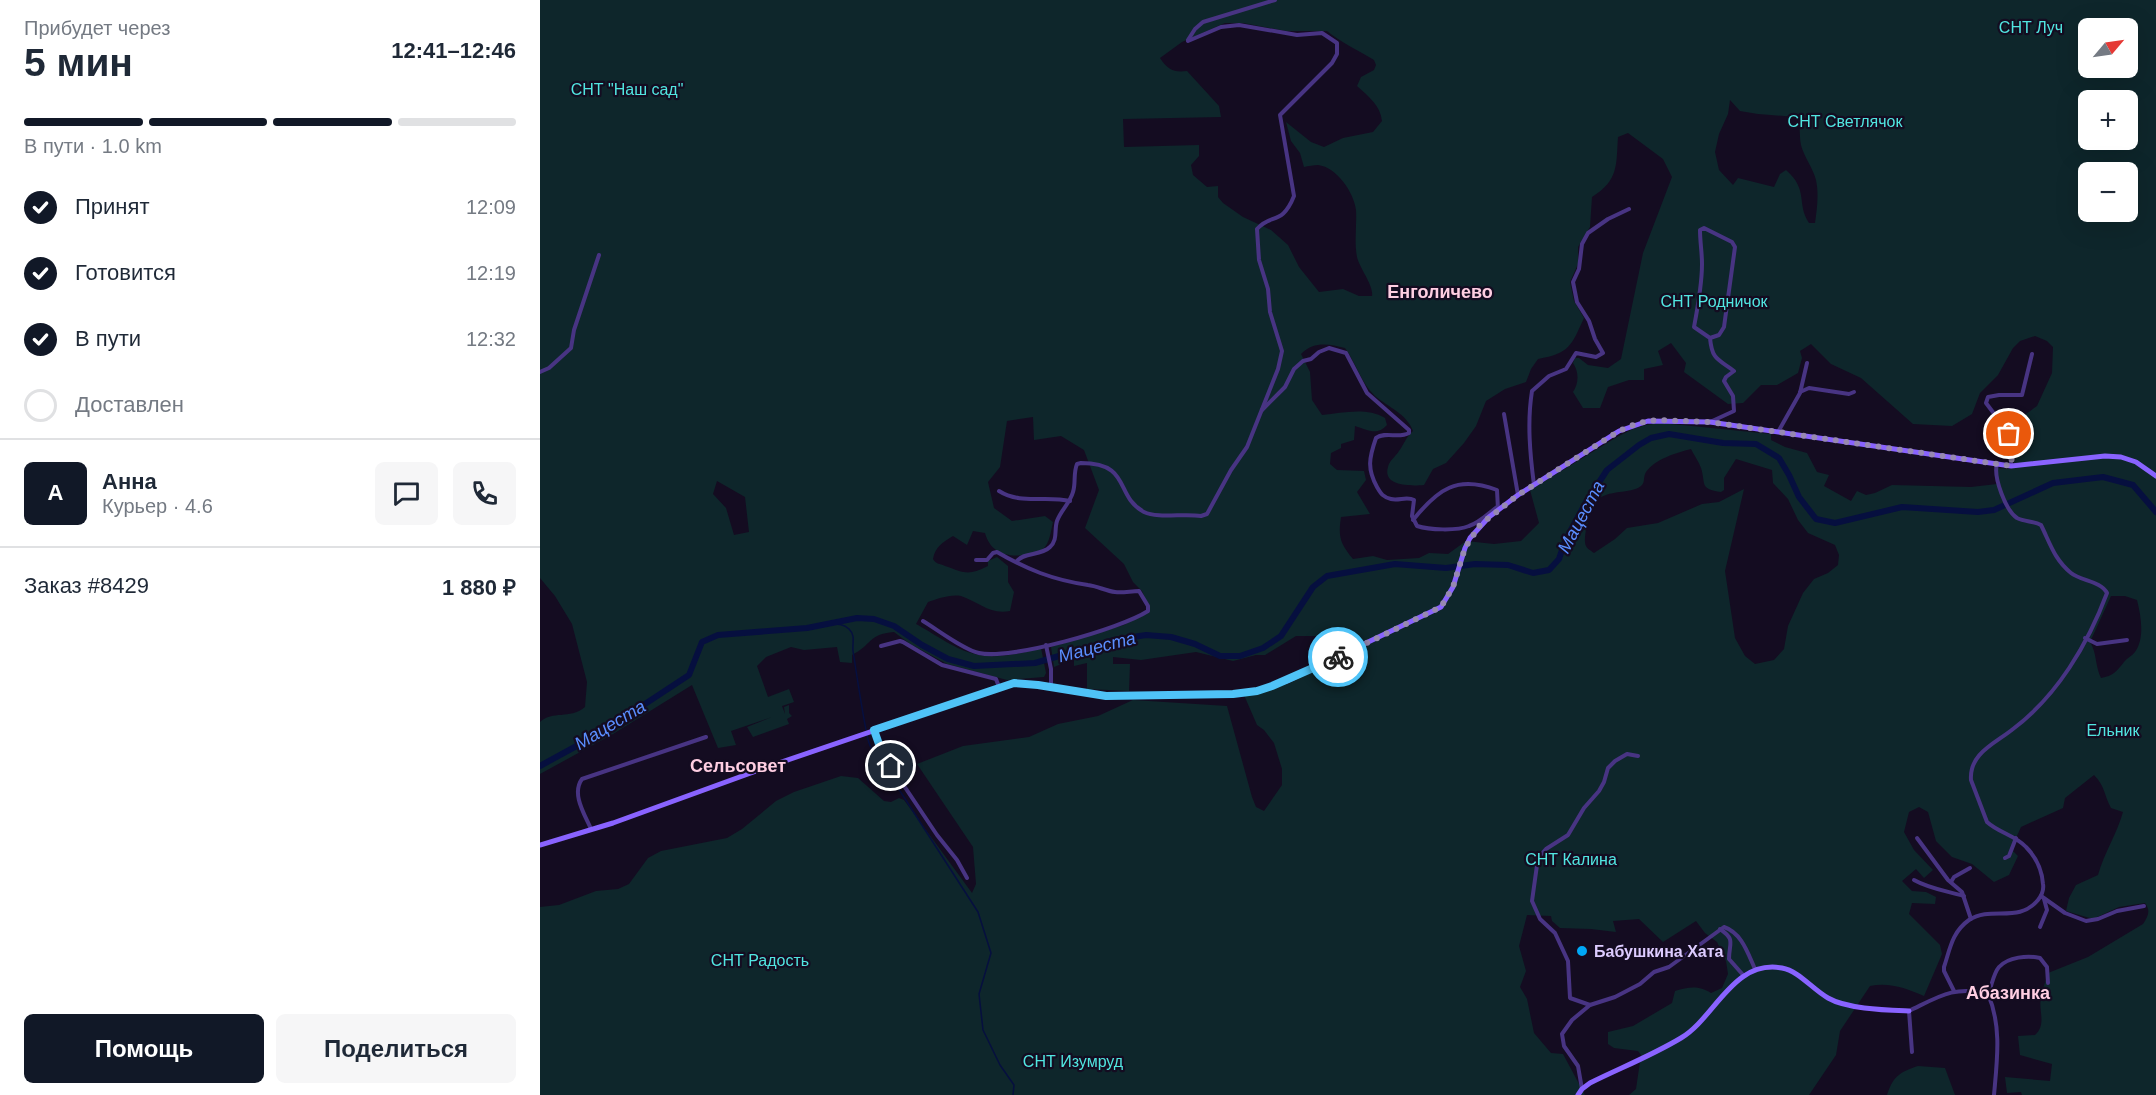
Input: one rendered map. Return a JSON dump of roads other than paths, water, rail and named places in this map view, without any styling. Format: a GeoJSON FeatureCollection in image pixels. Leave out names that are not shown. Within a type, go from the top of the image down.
{"type":"FeatureCollection","features":[{"type":"Feature","properties":{"kind":"street"},"geometry":{"type":"LineString","coordinates":[[1017,561],[1021,557],[1034,555],[1050,548],[1055,540],[1058,518],[1070,501],[1077,464],[1108,467],[1118,477],[1134,504],[1148,513],[1201,516],[1207,514],[1231,470],[1247,447],[1278,369],[1282,351],[1270,312],[1268,289],[1259,260],[1257,228],[1282,216],[1294,196],[1280,115],[1332,63],[1337,54],[1338,43],[1322,33],[1297,35],[1239,25],[1221,27],[1188,41],[1195,29],[1203,22],[1275,0]]}},
{"type":"Feature","properties":{"kind":"street"},"geometry":{"type":"LineString","coordinates":[[1534,485],[1530,450],[1532,391],[1549,376],[1566,369],[1575,353],[1596,357],[1603,353],[1589,321],[1577,302],[1573,288],[1573,282],[1579,269],[1582,244],[1597,226],[1629,209]]}},
{"type":"Feature","properties":{"kind":"street"},"geometry":{"type":"LineString","coordinates":[[1710,338],[1719,335],[1724,327],[1735,247],[1732,242],[1704,228],[1700,230],[1702,278],[1695,328],[1710,338],[1714,356],[1719,362],[1734,371],[1724,381],[1731,390],[1735,409],[1710,422]]}},
{"type":"Feature","properties":{"kind":"street"},"geometry":{"type":"LineString","coordinates":[[540,372],[549,368],[571,348],[574,330],[599,255]]}},
{"type":"Feature","properties":{"kind":"street"},"geometry":{"type":"LineString","coordinates":[[1261,411],[1285,387],[1294,369],[1303,361],[1329,348],[1346,353],[1367,393],[1391,416],[1408,428],[1409,433],[1405,435],[1384,434],[1376,438],[1370,474],[1382,495],[1394,500],[1410,498],[1414,500],[1413,520],[1417,526],[1422,528],[1471,526],[1619,431],[1633,424],[1656,420],[1710,422],[2011,466],[2105,456],[2121,457],[2136,462],[2156,476]]}},
{"type":"Feature","properties":{"kind":"street"},"geometry":{"type":"LineString","coordinates":[[2011,466],[2012,455],[2017,444],[1986,400],[1988,397],[1999,394],[2022,395],[2032,354]]}},
{"type":"Feature","properties":{"kind":"street"},"geometry":{"type":"LineString","coordinates":[[1778,432],[1800,393],[1807,363]]}},
{"type":"Feature","properties":{"kind":"street"},"geometry":{"type":"LineString","coordinates":[[1800,393],[1809,388],[1849,394],[1854,392]]}},
{"type":"Feature","properties":{"kind":"street"},"geometry":{"type":"LineString","coordinates":[[1504,414],[1518,495]]}},
{"type":"Feature","properties":{"kind":"street"},"geometry":{"type":"LineString","coordinates":[[1997,464],[1996,480],[2009,508],[2019,519],[2041,525],[2058,561],[2072,574],[2104,588],[2106,593],[2064,678],[2014,729],[1980,753],[1971,774],[1987,822],[2026,846],[2040,868],[2044,889],[2043,897],[2047,910],[2040,927]]}},
{"type":"Feature","properties":{"kind":"street"},"geometry":{"type":"LineString","coordinates":[[1413,520],[1435,495],[1466,482],[1497,490],[1498,509]]}},
{"type":"Feature","properties":{"kind":"street"},"geometry":{"type":"LineString","coordinates":[[999,492],[1018,499],[1058,498],[1070,501]]}},
{"type":"Feature","properties":{"kind":"street"},"geometry":{"type":"LineString","coordinates":[[540,845],[591,830],[873,730],[1014,683],[1106,696],[1233,694],[1257,691],[1287,681],[1437,610],[1447,600],[1453,587],[1465,548],[1480,525],[1498,509]]}},
{"type":"Feature","properties":{"kind":"street"},"geometry":{"type":"LineString","coordinates":[[922,621],[967,649],[991,655],[1019,652],[1046,645],[1131,620],[1148,611],[1148,606],[1139,591],[1116,592],[1088,585],[1077,585],[1026,569],[1017,561],[1009,561],[997,552],[987,560],[976,560]]}},
{"type":"Feature","properties":{"kind":"street"},"geometry":{"type":"LineString","coordinates":[[2085,638],[2097,644],[2127,640]]}},
{"type":"Feature","properties":{"kind":"street"},"geometry":{"type":"LineString","coordinates":[[881,646],[903,642],[942,665],[996,679],[999,687]]}},
{"type":"Feature","properties":{"kind":"street"},"geometry":{"type":"LineString","coordinates":[[1046,645],[1052,669],[1051,687]]}},
{"type":"Feature","properties":{"kind":"street"},"geometry":{"type":"LineString","coordinates":[[873,730],[884,756],[937,835],[957,860],[967,878]]}},
{"type":"Feature","properties":{"kind":"street"},"geometry":{"type":"LineString","coordinates":[[591,830],[577,795],[579,782],[582,779],[706,737]]}},
{"type":"Feature","properties":{"kind":"street"},"geometry":{"type":"LineString","coordinates":[[1590,1005],[1570,998],[1568,961],[1555,933],[1540,919],[1532,901],[1538,858],[1546,849],[1568,835],[1584,808],[1599,791],[1608,768],[1615,760],[1627,754],[1638,756]]}},
{"type":"Feature","properties":{"kind":"street"},"geometry":{"type":"LineString","coordinates":[[1917,838],[1951,882],[1965,896],[1971,919]]}},
{"type":"Feature","properties":{"kind":"street"},"geometry":{"type":"LineString","coordinates":[[2005,858],[2009,856],[2016,838]]}},
{"type":"Feature","properties":{"kind":"street"},"geometry":{"type":"LineString","coordinates":[[1951,882],[1954,877],[1970,868]]}},
{"type":"Feature","properties":{"kind":"street"},"geometry":{"type":"LineString","coordinates":[[1952,872],[1954,877]]}},
{"type":"Feature","properties":{"kind":"street"},"geometry":{"type":"LineString","coordinates":[[1914,880],[1935,889],[1965,896]]}},
{"type":"Feature","properties":{"kind":"street"},"geometry":{"type":"LineString","coordinates":[[2043,897],[2065,914],[2086,921],[2098,919],[2116,911],[2144,906]]}},
{"type":"Feature","properties":{"kind":"street"},"geometry":{"type":"LineString","coordinates":[[1954,991],[1944,971],[1951,940],[1971,919],[1992,914],[2025,911],[2043,897]]}},
{"type":"Feature","properties":{"kind":"street"},"geometry":{"type":"LineString","coordinates":[[1582,1089],[1578,1066],[1564,1046],[1562,1034],[1565,1028],[1590,1005],[1614,997],[1640,984],[1654,972],[1669,967],[1719,929],[1727,928],[1737,936],[1755,969]]}},
{"type":"Feature","properties":{"kind":"street"},"geometry":{"type":"LineString","coordinates":[[1719,929],[1730,937],[1729,958],[1744,976]]}},
{"type":"Feature","properties":{"kind":"street"},"geometry":{"type":"LineString","coordinates":[[1994,1095],[1997,1031],[1988,994],[1998,968],[2013,960],[2031,956],[2040,958],[2047,967],[2048,983]]}},
{"type":"Feature","properties":{"kind":"street"},"geometry":{"type":"LineString","coordinates":[[1578,1095],[1582,1089],[1683,1037],[1719,999],[1755,969],[1773,967],[1793,972],[1827,997],[1842,1003],[1909,1011],[1954,991],[1988,994]]}},
{"type":"Feature","properties":{"kind":"street"},"geometry":{"type":"LineString","coordinates":[[1582,1003],[1584,1010]]}},
{"type":"Feature","properties":{"kind":"street"},"geometry":{"type":"LineString","coordinates":[[1909,1011],[1912,1052]]}},
{"type":"Feature","properties":{"kind":"waterway","name":"Мацеста"},"geometry":{"type":"LineString","coordinates":[[540,766],[604,731],[689,675],[702,642],[718,635],[807,628],[857,618],[874,619],[894,626],[948,659],[974,666],[1035,663],[1114,640],[1146,635],[1171,637],[1195,644],[1220,656],[1240,656],[1263,648],[1281,636],[1313,587],[1327,576],[1395,564],[1446,568],[1475,564],[1508,565],[1533,573],[1549,570],[1559,559],[1565,541],[1607,470],[1651,438],[1669,434],[1723,443],[1756,444],[1779,458],[1799,497],[1816,519],[1835,523],[1902,507],[1978,512],[1994,510],[2053,483],[2103,477],[2133,485],[2156,512]]}},
{"type":"Feature","properties":{"kind":"waterway"},"geometry":{"type":"LineString","coordinates":[[827,624],[839,624],[849,629],[852,634],[866,730]]}},
{"type":"Feature","properties":{"kind":"waterway"},"geometry":{"type":"LineString","coordinates":[[867,735],[873,750],[883,762],[893,783],[978,912],[991,953],[979,994],[983,1030],[1000,1065],[1014,1085],[1013,1095]]}},
{"type":"Feature","properties":{"kind":"place","name":"Бабушкина Хата"},"geometry":{"type":"Point","coordinates":[1582,951]}},
{"type":"Feature","properties":{"kind":"district","name":"Енголичево"},"geometry":{"type":"Point","coordinates":[1440,292]}},
{"type":"Feature","properties":{"kind":"district","name":"Сельсовет"},"geometry":{"type":"Point","coordinates":[738,766]}},
{"type":"Feature","properties":{"kind":"district","name":"Абазинка"},"geometry":{"type":"Point","coordinates":[2008,993]}},
{"type":"Feature","properties":{"kind":"park label","name":"СНТ Луч"},"geometry":{"type":"Point","coordinates":[2031,27]}},
{"type":"Feature","properties":{"kind":"park label","name":"СНТ \"Наш сад\""},"geometry":{"type":"Point","coordinates":[627,89]}},
{"type":"Feature","properties":{"kind":"park label","name":"СНТ Светлячок"},"geometry":{"type":"Point","coordinates":[1845,121]}},
{"type":"Feature","properties":{"kind":"park label","name":"СНТ Родничок"},"geometry":{"type":"Point","coordinates":[1714,301]}},
{"type":"Feature","properties":{"kind":"park label","name":"Ельник"},"geometry":{"type":"Point","coordinates":[2113,730]}},
{"type":"Feature","properties":{"kind":"park label","name":"СНТ Калина"},"geometry":{"type":"Point","coordinates":[1571,859]}},
{"type":"Feature","properties":{"kind":"park label","name":"СНТ Радость"},"geometry":{"type":"Point","coordinates":[760,960]}},
{"type":"Feature","properties":{"kind":"park label","name":"СНТ Изумруд"},"geometry":{"type":"Point","coordinates":[1073,1061]}}]}
